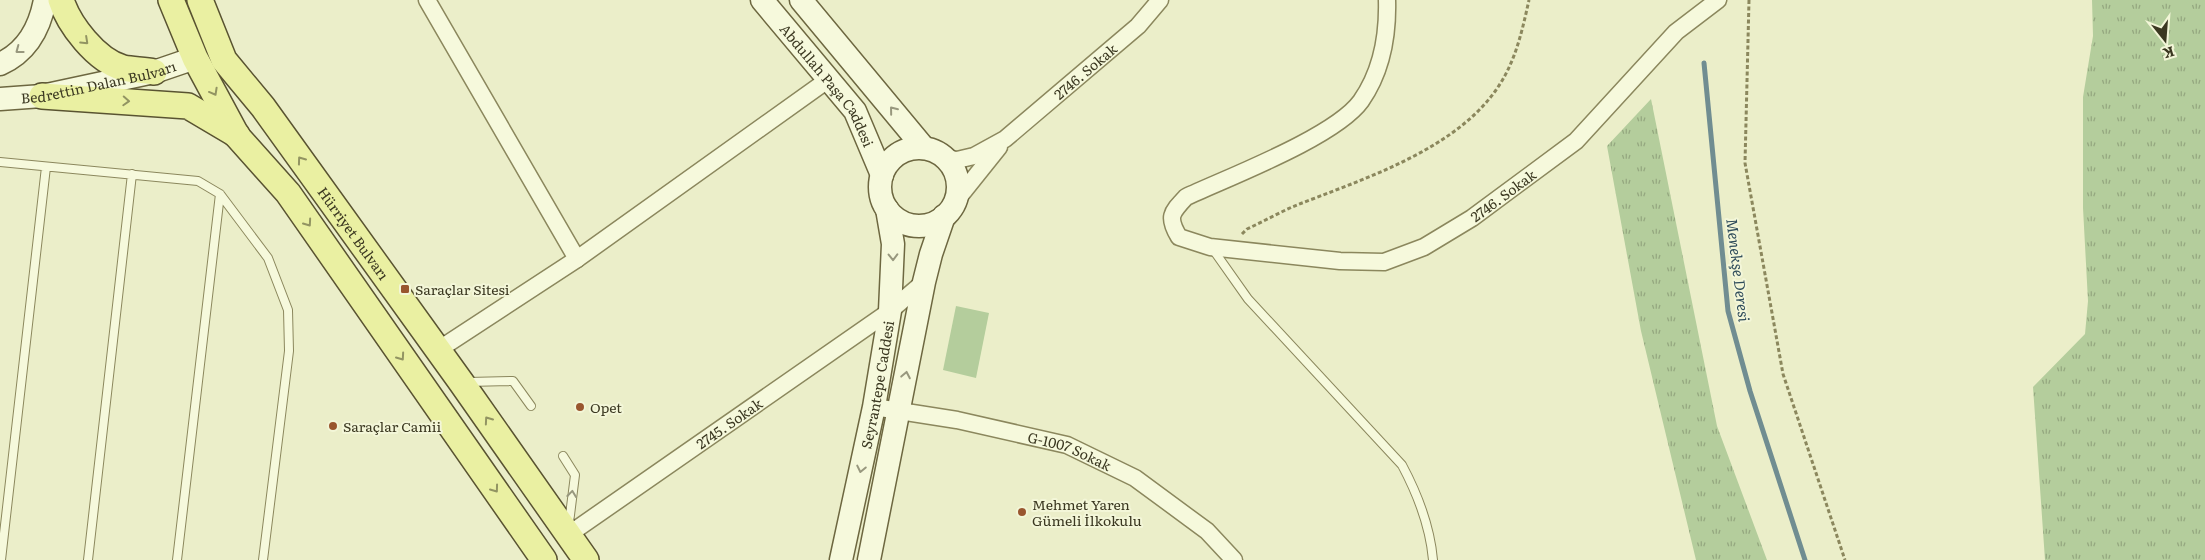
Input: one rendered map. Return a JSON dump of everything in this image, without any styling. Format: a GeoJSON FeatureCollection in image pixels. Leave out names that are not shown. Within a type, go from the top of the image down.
{"type":"FeatureCollection","features":[{"type":"Feature","properties":{"kind":"main road"},"geometry":{"type":"LineString","coordinates":[[0,64],[29,43],[42,15],[45,0]]}},
{"type":"Feature","properties":{"kind":"main road"},"geometry":{"type":"LineString","coordinates":[[61,0],[64,11],[78,34],[99,54],[121,68],[154,72]]}},
{"type":"Feature","properties":{"kind":"main road"},"geometry":{"type":"LineString","coordinates":[[171,0],[195,58],[237,136],[288,193],[544,560]]}},
{"type":"Feature","properties":{"kind":"main road","name":"Hürriyet Bulvarı"},"geometry":{"type":"LineString","coordinates":[[200,0],[224,60],[263,107],[461,382],[586,560]]}},
{"type":"Feature","properties":{"kind":"main road","name":"Abdullah Paşa Caddesi"},"geometry":{"type":"LineString","coordinates":[[762,0],[855,111],[882,175]]}},
{"type":"Feature","properties":{"kind":"main road"},"geometry":{"type":"LineString","coordinates":[[801,0],[924,148]]}},
{"type":"Feature","properties":{"kind":"main road"},"geometry":{"type":"LineString","coordinates":[[195,58],[204,55],[211,45],[212,32]]}},
{"type":"Feature","properties":{"kind":"main road","name":"Bedrettin Dalan Bulvarı"},"geometry":{"type":"LineString","coordinates":[[0,99],[42,96],[154,72],[195,58]]}},
{"type":"Feature","properties":{"kind":"main road"},"geometry":{"type":"LineString","coordinates":[[42,96],[188,106],[237,136]]}},
{"type":"Feature","properties":{"kind":"main road"},"geometry":{"type":"LineString","coordinates":[[924,148],[946,158],[956,174],[958,193],[950,209],[936,222],[914,225],[904,223],[887,209],[880,187],[882,175],[888,163],[898,154],[910,149],[924,148]]}},
{"type":"Feature","properties":{"kind":"main road","name":"Seyrantepe Caddesi"},"geometry":{"type":"LineString","coordinates":[[841,560],[874,407],[890,311],[893,244],[887,209]]}},
{"type":"Feature","properties":{"kind":"main road","name":"Seyrantepe Caddesi"},"geometry":{"type":"LineString","coordinates":[[869,560],[924,282],[931,254],[950,209]]}},
{"type":"Feature","properties":{"kind":"street"},"geometry":{"type":"LineString","coordinates":[[426,0],[577,259]]}},
{"type":"Feature","properties":{"kind":"street","name":"2746. Sokak"},"geometry":{"type":"LineString","coordinates":[[1005,140],[1138,26],[1160,0]]}},
{"type":"Feature","properties":{"kind":"street","name":"2746. Sokak"},"geometry":{"type":"LineString","coordinates":[[1387,0],[1386,40],[1377,72],[1360,102],[1338,124],[1293,148],[1186,197],[1173,211],[1171,224],[1179,237],[1210,247],[1340,260],[1384,262],[1424,247],[1472,218],[1576,141],[1676,32],[1718,0]]}},
{"type":"Feature","properties":{"kind":"street"},"geometry":{"type":"LineString","coordinates":[[438,350],[577,259],[829,79]]}},
{"type":"Feature","properties":{"kind":"street"},"geometry":{"type":"LineString","coordinates":[[946,158],[957,160],[974,156],[1005,140]]}},
{"type":"Feature","properties":{"kind":"street"},"geometry":{"type":"LineString","coordinates":[[950,209],[1005,140]]}},
{"type":"Feature","properties":{"kind":"street","name":"2745. Sokak"},"geometry":{"type":"LineString","coordinates":[[568,535],[890,311],[924,282]]}},
{"type":"Feature","properties":{"kind":"street","name":"G-1007 Sokak"},"geometry":{"type":"LineString","coordinates":[[874,407],[957,420],[1067,444],[1136,478],[1207,531],[1234,560]]}},
{"type":"Feature","properties":{"kind":"lane"},"geometry":{"type":"LineString","coordinates":[[0,162],[198,181],[220,194],[268,258],[288,310],[289,351],[263,560]]}},
{"type":"Feature","properties":{"kind":"lane"},"geometry":{"type":"LineString","coordinates":[[1,560],[46,167]]}},
{"type":"Feature","properties":{"kind":"lane"},"geometry":{"type":"LineString","coordinates":[[88,560],[132,174]]}},
{"type":"Feature","properties":{"kind":"lane"},"geometry":{"type":"LineString","coordinates":[[177,560],[220,194]]}},
{"type":"Feature","properties":{"kind":"lane"},"geometry":{"type":"LineString","coordinates":[[1210,247],[1248,299],[1402,464],[1418,494],[1431,538],[1433,560]]}},
{"type":"Feature","properties":{"kind":"lane"},"geometry":{"type":"LineString","coordinates":[[461,382],[512,381],[531,406]]}},
{"type":"Feature","properties":{"kind":"lane"},"geometry":{"type":"LineString","coordinates":[[563,456],[575,475],[568,535]]}},
{"type":"Feature","properties":{"kind":"path"},"geometry":{"type":"LineString","coordinates":[[1229,249],[1247,229],[1290,208],[1387,170],[1426,150],[1456,129],[1481,108],[1503,80],[1520,38],[1529,0]]}},
{"type":"Feature","properties":{"kind":"path"},"geometry":{"type":"LineString","coordinates":[[1748,0],[1745,163],[1783,374],[1845,560]]}},
{"type":"Feature","properties":{"kind":"green space"},"geometry":{"type":"Polygon","coordinates":[[[2092,0],[2205,0],[2205,560],[2045,560],[2033,387],[2085,334],[2088,301],[2083,208],[2083,97],[2093,36],[2092,0]]]}},
{"type":"Feature","properties":{"kind":"green space"},"geometry":{"type":"Polygon","coordinates":[[[1651,99],[1717,426],[1767,560],[1696,560],[1641,331],[1607,146],[1651,99]]]}},
{"type":"Feature","properties":{"kind":"green space"},"geometry":{"type":"Polygon","coordinates":[[[956,306],[989,313],[976,378],[943,370],[956,306]]]}},
{"type":"Feature","properties":{"kind":"waterway","name":"Menekşe Deresi"},"geometry":{"type":"LineString","coordinates":[[1704,63],[1728,311],[1750,391],[1805,560]]}},
{"type":"Feature","properties":{"kind":"place","name":"Saraçlar Sitesi"},"geometry":{"type":"Point","coordinates":[405,289]}},
{"type":"Feature","properties":{"kind":"place","name":"Opet"},"geometry":{"type":"Point","coordinates":[580,407]}},
{"type":"Feature","properties":{"kind":"place","name":"Saraçlar Camii"},"geometry":{"type":"Point","coordinates":[333,426]}},
{"type":"Feature","properties":{"kind":"place","name":"Mehmet Yaren Gümeli İlkokulu"},"geometry":{"type":"Point","coordinates":[1022,512]}}]}
